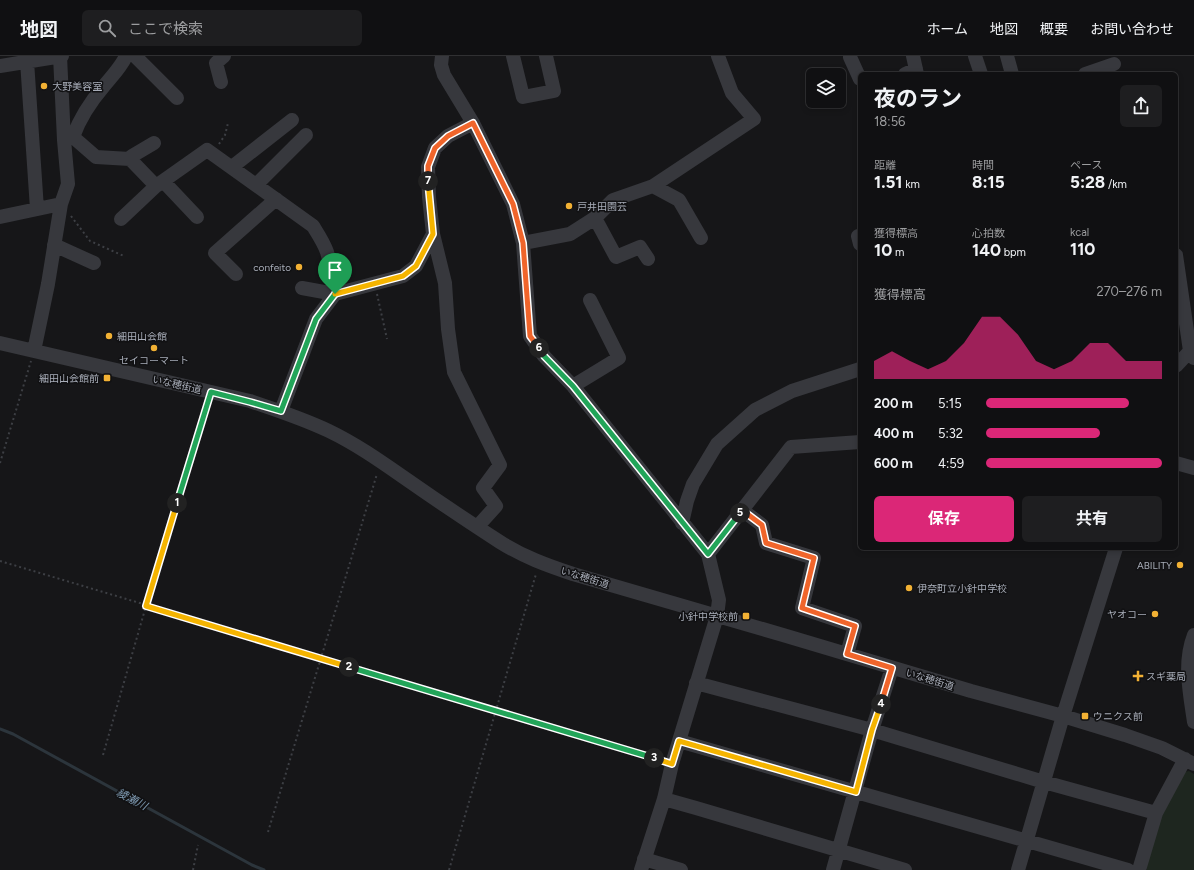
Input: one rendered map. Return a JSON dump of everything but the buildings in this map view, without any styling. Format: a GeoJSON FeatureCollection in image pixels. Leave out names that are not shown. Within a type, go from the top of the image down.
{"type":"FeatureCollection","features":[{"type":"Feature","properties":{"kind":"street"},"geometry":{"type":"LineString","coordinates":[[0,66],[61,56],[68,138],[68,184],[61,204],[48,284],[34,351]]}},
{"type":"Feature","properties":{"kind":"street"},"geometry":{"type":"LineString","coordinates":[[68,138],[99,92],[123,62],[126,56]]}},
{"type":"Feature","properties":{"kind":"street"},"geometry":{"type":"LineString","coordinates":[[135,56],[177,98]]}},
{"type":"Feature","properties":{"kind":"street"},"geometry":{"type":"LineString","coordinates":[[221,82],[216,63],[224,56]]}},
{"type":"Feature","properties":{"kind":"street"},"geometry":{"type":"LineString","coordinates":[[442,56],[441,65],[444,75],[473,123],[513,204],[523,243],[530,336],[544,356],[573,386],[708,554],[719,600],[717,616],[672,764],[664,799],[643,865],[681,870]]}},
{"type":"Feature","properties":{"kind":"street"},"geometry":{"type":"LineString","coordinates":[[514,56],[523,97],[554,91],[546,56]]}},
{"type":"Feature","properties":{"kind":"street"},"geometry":{"type":"LineString","coordinates":[[523,243],[570,234],[595,218],[613,200],[653,186],[754,119],[732,93],[718,56]]}},
{"type":"Feature","properties":{"kind":"street"},"geometry":{"type":"LineString","coordinates":[[975,56],[980,72]]}},
{"type":"Feature","properties":{"kind":"street"},"geometry":{"type":"LineString","coordinates":[[1007,56],[1011,72]]}},
{"type":"Feature","properties":{"kind":"street"},"geometry":{"type":"LineString","coordinates":[[850,57],[858,75]]}},
{"type":"Feature","properties":{"kind":"street"},"geometry":{"type":"LineString","coordinates":[[27,61],[37,209]]}},
{"type":"Feature","properties":{"kind":"street"},"geometry":{"type":"LineString","coordinates":[[1091,72],[1114,65]]}},
{"type":"Feature","properties":{"kind":"street"},"geometry":{"type":"LineString","coordinates":[[232,167],[292,120]]}},
{"type":"Feature","properties":{"kind":"street"},"geometry":{"type":"LineString","coordinates":[[473,123],[448,136],[435,148],[428,166],[429,197],[433,234],[445,283],[448,329],[454,372],[500,465],[483,488],[496,506],[476,527]]}},
{"type":"Feature","properties":{"kind":"street"},"geometry":{"type":"LineString","coordinates":[[256,185],[306,134]]}},
{"type":"Feature","properties":{"kind":"street"},"geometry":{"type":"LineString","coordinates":[[68,138],[96,157],[130,159],[197,217]]}},
{"type":"Feature","properties":{"kind":"street"},"geometry":{"type":"LineString","coordinates":[[130,159],[132,156],[154,144]]}},
{"type":"Feature","properties":{"kind":"street"},"geometry":{"type":"LineString","coordinates":[[121,219],[160,184],[207,150],[313,226],[327,251],[335,294],[316,319],[281,411]]}},
{"type":"Feature","properties":{"kind":"street"},"geometry":{"type":"LineString","coordinates":[[653,186],[679,200],[701,238]]}},
{"type":"Feature","properties":{"kind":"street"},"geometry":{"type":"LineString","coordinates":[[236,274],[215,253],[276,199]]}},
{"type":"Feature","properties":{"kind":"street"},"geometry":{"type":"LineString","coordinates":[[0,217],[61,204]]}},
{"type":"Feature","properties":{"kind":"street"},"geometry":{"type":"LineString","coordinates":[[595,218],[616,257],[640,247],[648,259]]}},
{"type":"Feature","properties":{"kind":"street"},"geometry":{"type":"LineString","coordinates":[[302,288],[335,294],[403,276],[416,266],[433,234]]}},
{"type":"Feature","properties":{"kind":"street"},"geometry":{"type":"LineString","coordinates":[[54,245],[94,262]]}},
{"type":"Feature","properties":{"kind":"street"},"geometry":{"type":"LineString","coordinates":[[1178,267],[1192,354],[1178,364]]}},
{"type":"Feature","properties":{"kind":"street"},"geometry":{"type":"LineString","coordinates":[[573,386],[620,358],[590,300]]}},
{"type":"Feature","properties":{"kind":"street","name":"いな穂街道"},"geometry":{"type":"LineString","coordinates":[[0,343],[211,392],[281,411],[330,431],[353,444],[381,461],[476,527],[516,552],[540,563],[892,668],[1063,716],[1145,741],[1189,761]]}},
{"type":"Feature","properties":{"kind":"street"},"geometry":{"type":"LineString","coordinates":[[682,523],[693,484],[717,444],[755,410],[792,391],[858,370]]}},
{"type":"Feature","properties":{"kind":"street"},"geometry":{"type":"LineString","coordinates":[[708,554],[791,447],[858,442]]}},
{"type":"Feature","properties":{"kind":"street"},"geometry":{"type":"LineString","coordinates":[[1178,464],[1194,468]]}},
{"type":"Feature","properties":{"kind":"street"},"geometry":{"type":"LineString","coordinates":[[742,510],[762,525],[766,543],[814,558],[802,608],[855,626],[847,654]]}},
{"type":"Feature","properties":{"kind":"street"},"geometry":{"type":"LineString","coordinates":[[1018,870],[1063,716],[1115,550]]}},
{"type":"Feature","properties":{"kind":"street"},"geometry":{"type":"LineString","coordinates":[[1194,635],[1188,660],[1188,680],[1194,722]]}},
{"type":"Feature","properties":{"kind":"street"},"geometry":{"type":"LineString","coordinates":[[833,870],[856,792],[872,730],[892,668]]}},
{"type":"Feature","properties":{"kind":"street"},"geometry":{"type":"LineString","coordinates":[[696,683],[872,730],[1044,782],[1156,813]]}},
{"type":"Feature","properties":{"kind":"street"},"geometry":{"type":"LineString","coordinates":[[679,741],[1128,870]]}},
{"type":"Feature","properties":{"kind":"street"},"geometry":{"type":"LineString","coordinates":[[1139,870],[1156,813],[1189,761]]}},
{"type":"Feature","properties":{"kind":"street"},"geometry":{"type":"LineString","coordinates":[[664,799],[905,870]]}},
{"type":"Feature","properties":{"kind":"path"},"geometry":{"type":"LineString","coordinates":[[213,154],[225,135],[228,123]]}},
{"type":"Feature","properties":{"kind":"path"},"geometry":{"type":"LineString","coordinates":[[61,204],[90,241],[124,256]]}},
{"type":"Feature","properties":{"kind":"path"},"geometry":{"type":"LineString","coordinates":[[374,283],[387,339]]}},
{"type":"Feature","properties":{"kind":"path"},"geometry":{"type":"LineString","coordinates":[[0,463],[34,351]]}},
{"type":"Feature","properties":{"kind":"path"},"geometry":{"type":"LineString","coordinates":[[103,756],[146,606],[211,392]]}},
{"type":"Feature","properties":{"kind":"path"},"geometry":{"type":"LineString","coordinates":[[268,832],[381,461]]}},
{"type":"Feature","properties":{"kind":"path"},"geometry":{"type":"LineString","coordinates":[[0,561],[672,764]]}},
{"type":"Feature","properties":{"kind":"path"},"geometry":{"type":"LineString","coordinates":[[449,870],[540,563]]}},
{"type":"Feature","properties":{"kind":"path"},"geometry":{"type":"LineString","coordinates":[[193,870],[198,845]]}},
{"type":"Feature","properties":{"kind":"shaded area"},"geometry":{"type":"Polygon","coordinates":[[[1189,771],[1194,774],[1194,870],[1147,870],[1145,866],[1159,812],[1184,772],[1189,771]]]}},
{"type":"Feature","properties":{"kind":"waterway","name":"綾瀬川"},"geometry":{"type":"LineString","coordinates":[[0,729],[13,734],[252,865],[264,870]]}},
{"type":"Feature","properties":{"kind":"place","name":"大野美容室"},"geometry":{"type":"Point","coordinates":[44,86]}},
{"type":"Feature","properties":{"kind":"place","name":"戸井田園芸"},"geometry":{"type":"Point","coordinates":[569,206]}},
{"type":"Feature","properties":{"kind":"place","name":"confeito"},"geometry":{"type":"Point","coordinates":[299,267]}},
{"type":"Feature","properties":{"kind":"place","name":"細田山会館"},"geometry":{"type":"Point","coordinates":[109,336]}},
{"type":"Feature","properties":{"kind":"place","name":"セイコーマート"},"geometry":{"type":"Point","coordinates":[154,348]}},
{"type":"Feature","properties":{"kind":"place","name":"細田山会館前"},"geometry":{"type":"Point","coordinates":[107,378]}},
{"type":"Feature","properties":{"kind":"place","name":"ABILITY"},"geometry":{"type":"Point","coordinates":[1180,565]}},
{"type":"Feature","properties":{"kind":"place","name":"伊奈町立小針中学校"},"geometry":{"type":"Point","coordinates":[909,588]}},
{"type":"Feature","properties":{"kind":"place","name":"ヤオコー"},"geometry":{"type":"Point","coordinates":[1155,614]}},
{"type":"Feature","properties":{"kind":"place","name":"小針中学校前"},"geometry":{"type":"Point","coordinates":[746,616]}},
{"type":"Feature","properties":{"kind":"place","name":"スギ薬局"},"geometry":{"type":"Point","coordinates":[1138,676]}},
{"type":"Feature","properties":{"kind":"place","name":"ウニクス前"},"geometry":{"type":"Point","coordinates":[1085,716]}},
{"type":"Feature","properties":{"kind":"route"},"geometry":{"type":"LineString","coordinates":[[473,123],[513,204],[523,243],[530,336],[544,356],[573,386],[708,554],[742,510],[762,525],[766,543],[814,558],[802,608],[855,626],[847,654],[892,668],[872,730],[856,792],[679,741],[672,764],[146,606],[211,392],[281,411],[316,319],[335,294],[403,276],[416,266],[433,234],[429,197],[428,166],[435,148],[448,136],[473,123]]}}]}
